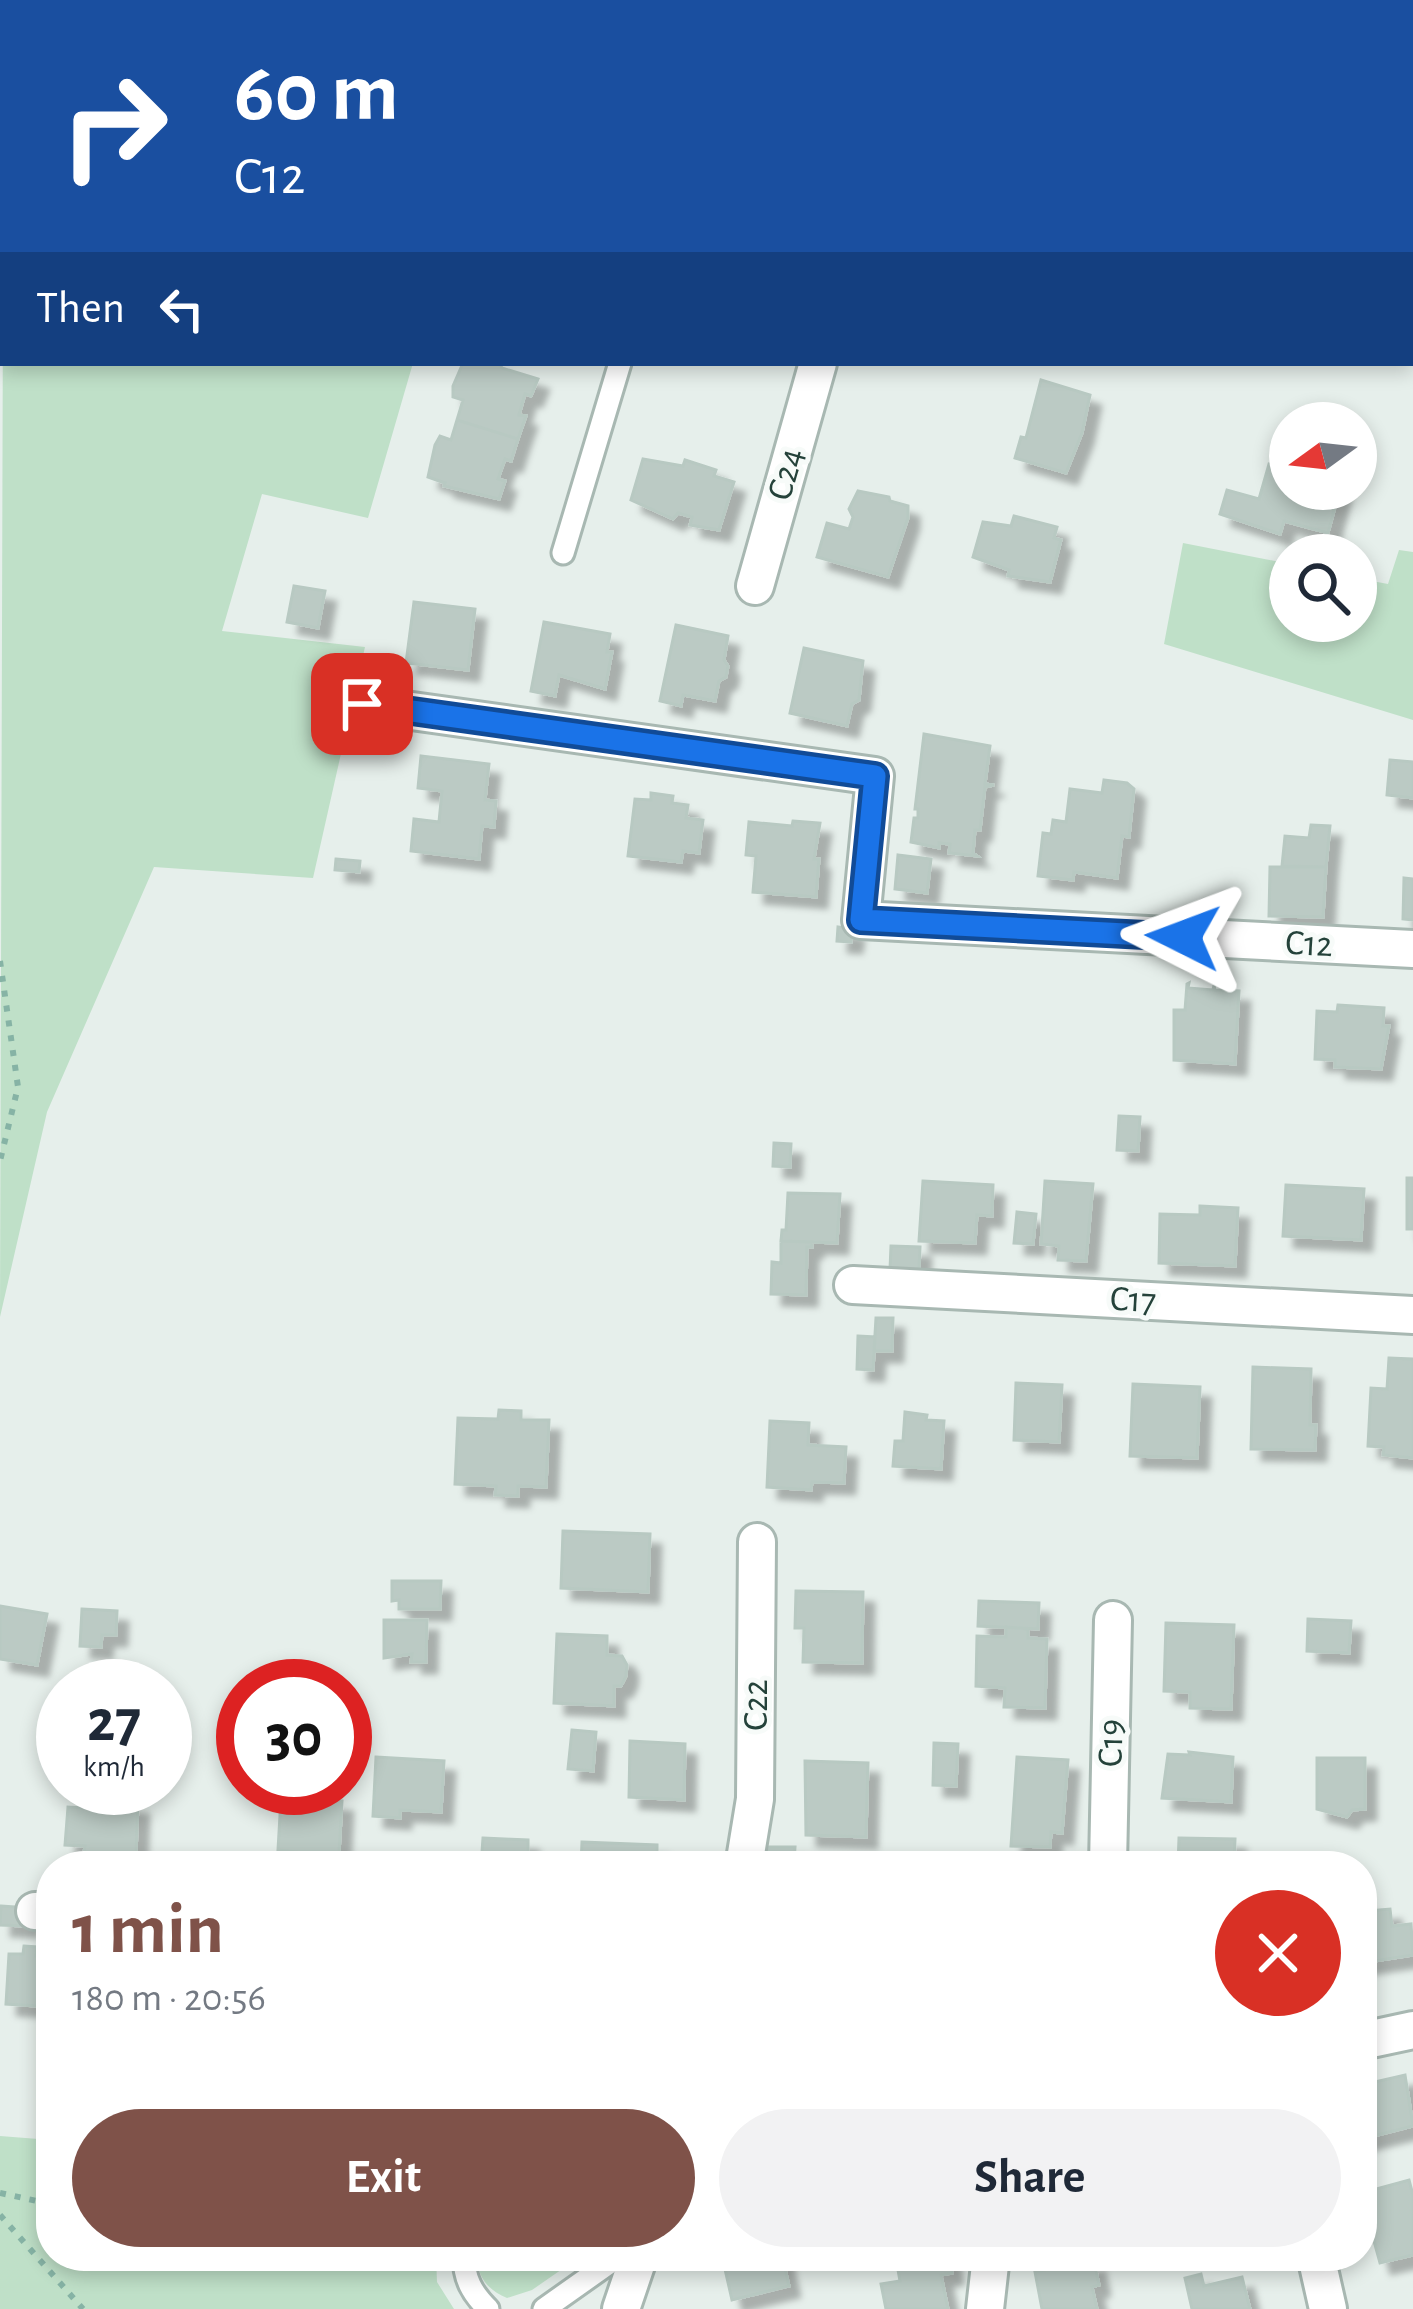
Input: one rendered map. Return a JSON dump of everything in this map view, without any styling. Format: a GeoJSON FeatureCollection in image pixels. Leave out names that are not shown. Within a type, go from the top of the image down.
{"type":"FeatureCollection","features":[{"type":"Feature","properties":{"kind":"street","name":"C24"},"geometry":{"type":"LineString","coordinates":[[755,586],[817,366]]}},
{"type":"Feature","properties":{"kind":"street","name":"C12"},"geometry":{"type":"LineString","coordinates":[[362,704],[875,776],[861,920],[1413,950]]}},
{"type":"Feature","properties":{"kind":"street","name":"C17"},"geometry":{"type":"LineString","coordinates":[[853,1285],[1413,1315]]}},
{"type":"Feature","properties":{"kind":"street","name":"C22"},"geometry":{"type":"LineString","coordinates":[[747,1851],[755,1799],[757,1542]]}},
{"type":"Feature","properties":{"kind":"street","name":"C19"},"geometry":{"type":"LineString","coordinates":[[1108,1851],[1113,1620]]}},
{"type":"Feature","properties":{"kind":"street"},"geometry":{"type":"LineString","coordinates":[[1377,2038],[1413,2030]]}},
{"type":"Feature","properties":{"kind":"street"},"geometry":{"type":"LineString","coordinates":[[621,2309],[634,2271]]}},
{"type":"Feature","properties":{"kind":"street"},"geometry":{"type":"LineString","coordinates":[[985,2309],[989,2271]]}},
{"type":"Feature","properties":{"kind":"street"},"geometry":{"type":"LineString","coordinates":[[1319,2271],[1328,2309]]}},
{"type":"Feature","properties":{"kind":"lane"},"geometry":{"type":"LineString","coordinates":[[562,553],[619,366]]}},
{"type":"Feature","properties":{"kind":"lane"},"geometry":{"type":"LineString","coordinates":[[464,2271],[472,2293],[488,2309]]}},
{"type":"Feature","properties":{"kind":"lane"},"geometry":{"type":"LineString","coordinates":[[544,2309],[598,2271]]}},
{"type":"Feature","properties":{"kind":"path"},"geometry":{"type":"LineString","coordinates":[[0,961],[18,1087],[0,1161]]}},
{"type":"Feature","properties":{"kind":"path"},"geometry":{"type":"LineString","coordinates":[[0,2193],[36,2201]]}},
{"type":"Feature","properties":{"kind":"path"},"geometry":{"type":"LineString","coordinates":[[0,2215],[36,2256]]}},
{"type":"Feature","properties":{"kind":"path"},"geometry":{"type":"LineString","coordinates":[[49,2271],[83,2309]]}},
{"type":"Feature","properties":{"kind":"green space"},"geometry":{"type":"Polygon","coordinates":[[[3,366],[412,366],[368,518],[262,494],[222,631],[365,647],[313,878],[154,867],[47,1112],[0,1317],[3,366]]]}},
{"type":"Feature","properties":{"kind":"green space"},"geometry":{"type":"Polygon","coordinates":[[[1183,543],[1269,560],[1269,642],[1377,642],[1377,582],[1388,584],[1399,550],[1413,552],[1413,720],[1164,644],[1183,543]]]}},
{"type":"Feature","properties":{"kind":"green space"},"geometry":{"type":"Polygon","coordinates":[[[0,2136],[36,2139],[36,2271],[437,2271],[437,2282],[454,2309],[0,2309],[0,2136]]]}},
{"type":"Feature","properties":{"kind":"green space"},"geometry":{"type":"Polygon","coordinates":[[[480,2271],[559,2271],[532,2290],[507,2298],[485,2282],[480,2271]]]}},
{"type":"Feature","properties":{"kind":"building"},"geometry":{"type":"Polygon","coordinates":[[[462,366],[501,366],[538,379],[531,396],[525,394],[519,415],[526,416],[518,439],[457,420],[463,400],[453,397],[462,366]]]}},
{"type":"Feature","properties":{"kind":"building"},"geometry":{"type":"Polygon","coordinates":[[[1041,380],[1090,395],[1066,473],[1015,458],[1021,437],[1026,438],[1041,380]]]}},
{"type":"Feature","properties":{"kind":"building"},"geometry":{"type":"Polygon","coordinates":[[[457,420],[518,439],[498,479],[505,481],[499,499],[444,486],[428,477],[435,445],[440,436],[451,440],[457,420]]]}},
{"type":"Feature","properties":{"kind":"building"},"geometry":{"type":"Polygon","coordinates":[[[643,459],[683,466],[685,460],[734,482],[719,530],[690,525],[692,517],[678,513],[673,519],[631,500],[643,459]]]}},
{"type":"Feature","properties":{"kind":"building"},"geometry":{"type":"Polygon","coordinates":[[[1269,464],[1269,510],[1334,510],[1328,533],[1284,521],[1280,534],[1220,514],[1227,490],[1259,499],[1269,464]]]}},
{"type":"Feature","properties":{"kind":"building"},"geometry":{"type":"Polygon","coordinates":[[[858,491],[908,506],[888,577],[817,557],[827,523],[849,529],[853,517],[849,509],[858,491]]]}},
{"type":"Feature","properties":{"kind":"building"},"geometry":{"type":"Polygon","coordinates":[[[1014,516],[1057,527],[1054,538],[1061,540],[1050,582],[1008,576],[1009,570],[973,557],[983,522],[1011,526],[1014,516]]]}},
{"type":"Feature","properties":{"kind":"building"},"geometry":{"type":"Polygon","coordinates":[[[294,586],[325,591],[318,628],[287,622],[294,586]]]}},
{"type":"Feature","properties":{"kind":"building"},"geometry":{"type":"Polygon","coordinates":[[[414,602],[475,609],[468,670],[406,663],[414,602]]]}},
{"type":"Feature","properties":{"kind":"building"},"geometry":{"type":"Polygon","coordinates":[[[544,622],[610,634],[607,652],[612,652],[605,689],[559,675],[555,696],[531,691],[544,622]]]}},
{"type":"Feature","properties":{"kind":"building"},"geometry":{"type":"Polygon","coordinates":[[[676,625],[728,636],[726,677],[719,681],[715,701],[683,695],[681,706],[660,701],[676,625]]]}},
{"type":"Feature","properties":{"kind":"building"},"geometry":{"type":"Polygon","coordinates":[[[804,648],[863,661],[859,700],[852,704],[847,726],[790,713],[804,648]]]}},
{"type":"Feature","properties":{"kind":"building"},"geometry":{"type":"Polygon","coordinates":[[[924,734],[990,746],[985,784],[994,785],[985,787],[980,830],[975,830],[973,853],[977,856],[949,853],[950,844],[939,843],[939,848],[911,842],[914,818],[918,818],[915,809],[924,734]]]}},
{"type":"Feature","properties":{"kind":"building"},"geometry":{"type":"Polygon","coordinates":[[[421,756],[489,764],[485,800],[496,801],[494,827],[482,826],[479,859],[411,851],[414,819],[439,822],[442,791],[418,788],[421,756]]]}},
{"type":"Feature","properties":{"kind":"building"},"geometry":{"type":"Polygon","coordinates":[[[1390,760],[1413,762],[1413,798],[1387,795],[1390,760]]]}},
{"type":"Feature","properties":{"kind":"building"},"geometry":{"type":"Polygon","coordinates":[[[1104,780],[1127,783],[1134,789],[1129,837],[1122,836],[1117,878],[1074,872],[1073,880],[1038,876],[1043,833],[1051,834],[1053,820],[1066,822],[1070,789],[1102,793],[1104,780]]]}},
{"type":"Feature","properties":{"kind":"building"},"geometry":{"type":"Polygon","coordinates":[[[651,793],[673,796],[672,803],[688,805],[686,818],[703,820],[699,853],[683,851],[681,862],[628,856],[635,799],[651,800],[651,793]]]}},
{"type":"Feature","properties":{"kind":"building"},"geometry":{"type":"Polygon","coordinates":[[[793,821],[820,823],[814,859],[819,859],[816,897],[753,892],[756,856],[746,855],[749,822],[792,826],[793,821]]]}},
{"type":"Feature","properties":{"kind":"building"},"geometry":{"type":"Polygon","coordinates":[[[1311,825],[1330,826],[1326,867],[1282,866],[1285,836],[1309,838],[1311,825]]]}},
{"type":"Feature","properties":{"kind":"building"},"geometry":{"type":"Polygon","coordinates":[[[898,855],[931,859],[927,893],[895,889],[898,855]]]}},
{"type":"Feature","properties":{"kind":"building"},"geometry":{"type":"Polygon","coordinates":[[[336,859],[360,861],[359,872],[335,870],[336,859]]]}},
{"type":"Feature","properties":{"kind":"building"},"geometry":{"type":"Polygon","coordinates":[[[1270,867],[1326,867],[1323,917],[1269,916],[1270,867]]]}},
{"type":"Feature","properties":{"kind":"building"},"geometry":{"type":"Polygon","coordinates":[[[1404,878],[1413,879],[1413,920],[1403,919],[1404,878]]]}},
{"type":"Feature","properties":{"kind":"building"},"geometry":{"type":"Polygon","coordinates":[[[838,927],[853,929],[851,942],[837,941],[838,927]]]}},
{"type":"Feature","properties":{"kind":"building"},"geometry":{"type":"Polygon","coordinates":[[[1187,984],[1188,988],[1213,990],[1214,985],[1215,990],[1239,991],[1235,1064],[1174,1060],[1174,1010],[1185,1010],[1187,984]]]}},
{"type":"Feature","properties":{"kind":"building"},"geometry":{"type":"Polygon","coordinates":[[[1338,1005],[1384,1008],[1383,1026],[1389,1026],[1381,1069],[1335,1067],[1335,1060],[1315,1059],[1317,1011],[1337,1012],[1338,1005]]]}},
{"type":"Feature","properties":{"kind":"building"},"geometry":{"type":"Polygon","coordinates":[[[1119,1116],[1140,1117],[1138,1151],[1117,1150],[1119,1116]]]}},
{"type":"Feature","properties":{"kind":"building"},"geometry":{"type":"Polygon","coordinates":[[[774,1143],[791,1144],[790,1167],[773,1166],[774,1143]]]}},
{"type":"Feature","properties":{"kind":"building"},"geometry":{"type":"Polygon","coordinates":[[[1407,1178],[1413,1178],[1413,1229],[1407,1229],[1407,1178]]]}},
{"type":"Feature","properties":{"kind":"building"},"geometry":{"type":"Polygon","coordinates":[[[923,1181],[993,1185],[992,1216],[977,1215],[975,1243],[919,1241],[923,1181]]]}},
{"type":"Feature","properties":{"kind":"building"},"geometry":{"type":"Polygon","coordinates":[[[1045,1181],[1093,1184],[1086,1261],[1058,1260],[1059,1246],[1041,1244],[1045,1181]]]}},
{"type":"Feature","properties":{"kind":"building"},"geometry":{"type":"Polygon","coordinates":[[[1286,1185],[1364,1189],[1361,1240],[1283,1236],[1286,1185]]]}},
{"type":"Feature","properties":{"kind":"building"},"geometry":{"type":"Polygon","coordinates":[[[788,1193],[840,1194],[837,1243],[781,1241],[788,1193]]]}},
{"type":"Feature","properties":{"kind":"building"},"geometry":{"type":"Polygon","coordinates":[[[1200,1206],[1238,1208],[1235,1266],[1159,1263],[1160,1214],[1200,1215],[1200,1206]]]}},
{"type":"Feature","properties":{"kind":"building"},"geometry":{"type":"Polygon","coordinates":[[[1017,1212],[1036,1214],[1033,1244],[1014,1243],[1017,1212]]]}},
{"type":"Feature","properties":{"kind":"building"},"geometry":{"type":"Polygon","coordinates":[[[781,1241],[812,1242],[807,1247],[806,1295],[771,1294],[772,1262],[781,1263],[781,1241]]]}},
{"type":"Feature","properties":{"kind":"building"},"geometry":{"type":"Polygon","coordinates":[[[891,1246],[920,1247],[919,1271],[890,1269],[891,1246]]]}},
{"type":"Feature","properties":{"kind":"building"},"geometry":{"type":"Polygon","coordinates":[[[876,1318],[893,1318],[892,1351],[874,1351],[876,1318]]]}},
{"type":"Feature","properties":{"kind":"building"},"geometry":{"type":"Polygon","coordinates":[[[858,1336],[875,1337],[873,1370],[857,1369],[858,1336]]]}},
{"type":"Feature","properties":{"kind":"building"},"geometry":{"type":"Polygon","coordinates":[[[1389,1358],[1413,1359],[1413,1458],[1383,1455],[1384,1447],[1368,1446],[1371,1388],[1387,1389],[1389,1358]]]}},
{"type":"Feature","properties":{"kind":"building"},"geometry":{"type":"Polygon","coordinates":[[[1253,1367],[1311,1369],[1310,1425],[1316,1425],[1315,1450],[1251,1449],[1253,1367]]]}},
{"type":"Feature","properties":{"kind":"building"},"geometry":{"type":"Polygon","coordinates":[[[1016,1383],[1062,1385],[1059,1442],[1014,1440],[1016,1383]]]}},
{"type":"Feature","properties":{"kind":"building"},"geometry":{"type":"Polygon","coordinates":[[[1133,1384],[1200,1387],[1197,1458],[1130,1456],[1133,1384]]]}},
{"type":"Feature","properties":{"kind":"building"},"geometry":{"type":"Polygon","coordinates":[[[499,1410],[521,1411],[521,1420],[549,1420],[546,1487],[518,1486],[518,1496],[495,1495],[496,1486],[455,1484],[458,1418],[498,1419],[499,1410]]]}},
{"type":"Feature","properties":{"kind":"building"},"geometry":{"type":"Polygon","coordinates":[[[905,1412],[944,1421],[941,1469],[893,1466],[895,1441],[903,1441],[905,1412]]]}},
{"type":"Feature","properties":{"kind":"building"},"geometry":{"type":"Polygon","coordinates":[[[770,1421],[809,1423],[808,1445],[846,1447],[844,1483],[812,1482],[811,1490],[767,1487],[770,1421]]]}},
{"type":"Feature","properties":{"kind":"building"},"geometry":{"type":"Polygon","coordinates":[[[563,1531],[650,1534],[648,1592],[561,1588],[563,1531]]]}},
{"type":"Feature","properties":{"kind":"building"},"geometry":{"type":"Polygon","coordinates":[[[392,1581],[441,1581],[440,1609],[399,1609],[399,1600],[392,1601],[392,1581]]]}},
{"type":"Feature","properties":{"kind":"building"},"geometry":{"type":"Polygon","coordinates":[[[796,1591],[863,1592],[862,1663],[803,1662],[804,1628],[795,1628],[796,1591]]]}},
{"type":"Feature","properties":{"kind":"building"},"geometry":{"type":"Polygon","coordinates":[[[979,1601],[1039,1603],[1038,1629],[978,1626],[979,1601]]]}},
{"type":"Feature","properties":{"kind":"building"},"geometry":{"type":"Polygon","coordinates":[[[0,1606],[47,1614],[36,1665],[0,1659],[0,1606]]]}},
{"type":"Feature","properties":{"kind":"building"},"geometry":{"type":"Polygon","coordinates":[[[82,1609],[117,1611],[116,1635],[102,1635],[101,1647],[80,1646],[82,1609]]]}},
{"type":"Feature","properties":{"kind":"building"},"geometry":{"type":"Polygon","coordinates":[[[1308,1619],[1351,1621],[1349,1653],[1307,1651],[1308,1619]]]}},
{"type":"Feature","properties":{"kind":"building"},"geometry":{"type":"Polygon","coordinates":[[[384,1620],[427,1620],[426,1662],[411,1662],[412,1654],[384,1658],[384,1620]]]}},
{"type":"Feature","properties":{"kind":"building"},"geometry":{"type":"Polygon","coordinates":[[[1166,1623],[1234,1625],[1231,1709],[1190,1708],[1190,1692],[1164,1691],[1166,1623]]]}},
{"type":"Feature","properties":{"kind":"building"},"geometry":{"type":"Polygon","coordinates":[[[1006,1627],[1028,1629],[1028,1638],[1047,1639],[1045,1708],[1004,1707],[1005,1688],[976,1686],[977,1636],[1006,1637],[1006,1627]]]}},
{"type":"Feature","properties":{"kind":"building"},"geometry":{"type":"Polygon","coordinates":[[[557,1634],[607,1636],[607,1655],[622,1656],[627,1665],[621,1686],[614,1686],[614,1706],[554,1703],[557,1634]]]}},
{"type":"Feature","properties":{"kind":"building"},"geometry":{"type":"Polygon","coordinates":[[[572,1730],[596,1732],[593,1771],[568,1769],[572,1730]]]}},
{"type":"Feature","properties":{"kind":"building"},"geometry":{"type":"Polygon","coordinates":[[[630,1741],[685,1744],[684,1800],[629,1797],[630,1741]]]}},
{"type":"Feature","properties":{"kind":"building"},"geometry":{"type":"Polygon","coordinates":[[[934,1743],[958,1744],[956,1786],[933,1785],[934,1743]]]}},
{"type":"Feature","properties":{"kind":"building"},"geometry":{"type":"Polygon","coordinates":[[[1168,1754],[1233,1757],[1231,1802],[1162,1798],[1168,1754]]]}},
{"type":"Feature","properties":{"kind":"building"},"geometry":{"type":"Polygon","coordinates":[[[376,1757],[444,1761],[441,1812],[400,1810],[400,1818],[373,1816],[376,1757]]]}},
{"type":"Feature","properties":{"kind":"building"},"geometry":{"type":"Polygon","coordinates":[[[1017,1757],[1068,1760],[1062,1833],[1051,1832],[1050,1847],[1011,1846],[1017,1757]]]}},
{"type":"Feature","properties":{"kind":"building"},"geometry":{"type":"Polygon","coordinates":[[[1317,1758],[1365,1758],[1365,1809],[1352,1810],[1347,1817],[1317,1809],[1317,1758]]]}},
{"type":"Feature","properties":{"kind":"building"},"geometry":{"type":"Polygon","coordinates":[[[805,1761],[868,1763],[866,1837],[806,1835],[805,1761]]]}},
{"type":"Feature","properties":{"kind":"building"},"geometry":{"type":"Polygon","coordinates":[[[67,1815],[138,1815],[136,1851],[84,1851],[85,1846],[65,1845],[67,1815]]]}},
{"type":"Feature","properties":{"kind":"building"},"geometry":{"type":"Polygon","coordinates":[[[280,1815],[341,1815],[339,1851],[278,1850],[280,1815]]]}},
{"type":"Feature","properties":{"kind":"building"},"geometry":{"type":"Polygon","coordinates":[[[483,1838],[528,1840],[528,1851],[482,1851],[483,1838]]]}},
{"type":"Feature","properties":{"kind":"building"},"geometry":{"type":"Polygon","coordinates":[[[1179,1838],[1235,1839],[1235,1851],[1179,1851],[1179,1838]]]}},
{"type":"Feature","properties":{"kind":"building"},"geometry":{"type":"Polygon","coordinates":[[[582,1842],[657,1845],[657,1851],[582,1851],[582,1842]]]}},
{"type":"Feature","properties":{"kind":"building"},"geometry":{"type":"Polygon","coordinates":[[[768,1847],[795,1847],[795,1851],[768,1851],[768,1847]]]}},
{"type":"Feature","properties":{"kind":"building"},"geometry":{"type":"Polygon","coordinates":[[[1,1906],[28,1908],[27,1926],[0,1925],[1,1906]]]}},
{"type":"Feature","properties":{"kind":"building"},"geometry":{"type":"Polygon","coordinates":[[[1390,1909],[1392,1926],[1411,1924],[1413,1955],[1377,1961],[1377,1910],[1390,1909]]]}},
{"type":"Feature","properties":{"kind":"building"},"geometry":{"type":"Polygon","coordinates":[[[24,1946],[36,1947],[36,2006],[6,2004],[9,1954],[23,1954],[24,1946]]]}},
{"type":"Feature","properties":{"kind":"building"},"geometry":{"type":"Polygon","coordinates":[[[1405,2075],[1413,2126],[1377,2135],[1377,2082],[1405,2075]]]}},
{"type":"Feature","properties":{"kind":"building"},"geometry":{"type":"Polygon","coordinates":[[[1409,2180],[1413,2255],[1380,2263],[1377,2189],[1409,2180]]]}},
{"type":"Feature","properties":{"kind":"building"},"geometry":{"type":"Polygon","coordinates":[[[725,2271],[786,2271],[789,2286],[732,2300],[725,2271]]]}},
{"type":"Feature","properties":{"kind":"building"},"geometry":{"type":"Polygon","coordinates":[[[898,2271],[952,2271],[941,2275],[948,2309],[886,2309],[881,2284],[900,2281],[898,2271]]]}},
{"type":"Feature","properties":{"kind":"building"},"geometry":{"type":"Polygon","coordinates":[[[1096,2271],[1099,2285],[1092,2287],[1097,2309],[1042,2309],[1035,2272],[1096,2271]]]}},
{"type":"Feature","properties":{"kind":"building"},"geometry":{"type":"Polygon","coordinates":[[[1201,2274],[1204,2286],[1242,2277],[1250,2309],[1192,2309],[1185,2278],[1201,2274]]]}},
{"type":"Feature","properties":{"kind":"route"},"geometry":{"type":"LineString","coordinates":[[362,704],[875,776],[861,920],[1183,937]]}}]}
